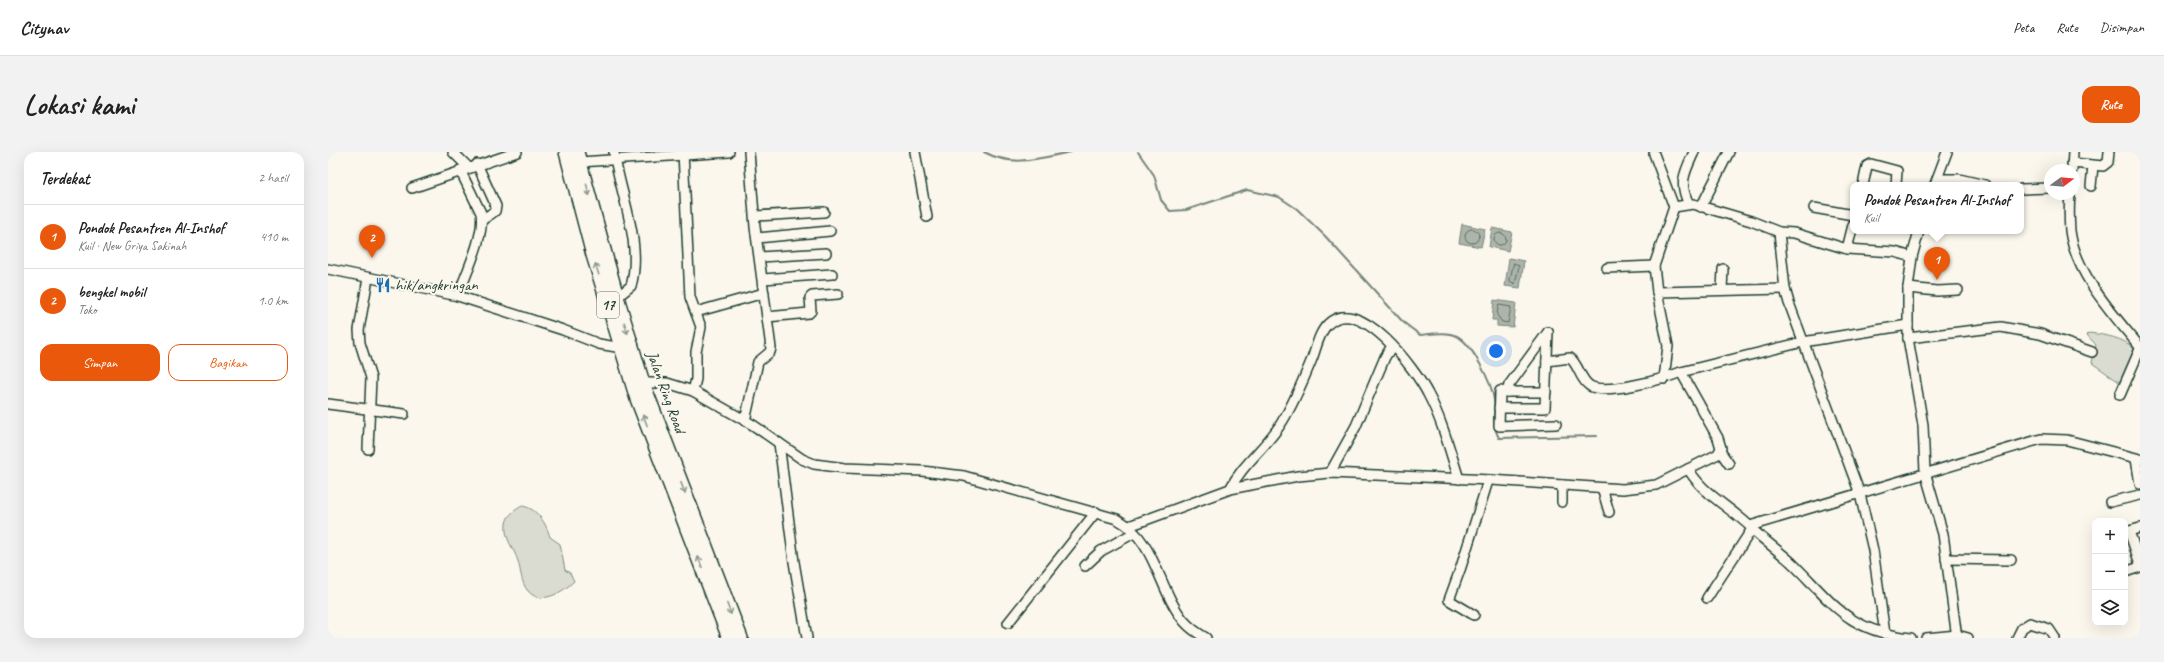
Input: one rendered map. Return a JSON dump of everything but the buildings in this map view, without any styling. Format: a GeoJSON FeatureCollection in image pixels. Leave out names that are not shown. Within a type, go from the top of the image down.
{"type":"FeatureCollection","features":[{"type":"Feature","properties":{"kind":"highway","name":"Jalan Ring Road"},"geometry":{"type":"LineString","coordinates":[[566,152],[593,255],[637,399],[729,638]]}},
{"type":"Feature","properties":{"kind":"highway","name":"Jalan Ring Road"},"geometry":{"type":"LineString","coordinates":[[582,158],[617,297],[643,383],[740,638]]}},
{"type":"Feature","properties":{"kind":"street"},"geometry":{"type":"LineString","coordinates":[[453,152],[464,169],[481,213],[482,220],[479,237],[458,296]]}},
{"type":"Feature","properties":{"kind":"street"},"geometry":{"type":"LineString","coordinates":[[412,188],[477,164],[517,152]]}},
{"type":"Feature","properties":{"kind":"street"},"geometry":{"type":"LineString","coordinates":[[582,158],[729,152]]}},
{"type":"Feature","properties":{"kind":"street"},"geometry":{"type":"LineString","coordinates":[[745,421],[758,362],[770,352],[771,348],[757,238],[749,152]]}},
{"type":"Feature","properties":{"kind":"street"},"geometry":{"type":"LineString","coordinates":[[915,152],[927,217]]}},
{"type":"Feature","properties":{"kind":"street"},"geometry":{"type":"LineString","coordinates":[[1689,204],[1683,187],[1683,176],[1694,152]]}},
{"type":"Feature","properties":{"kind":"street"},"geometry":{"type":"LineString","coordinates":[[1701,207],[1729,152]]}},
{"type":"Feature","properties":{"kind":"street"},"geometry":{"type":"LineString","coordinates":[[1947,152],[1936,182],[1959,179],[1972,182]]}},
{"type":"Feature","properties":{"kind":"street"},"geometry":{"type":"LineString","coordinates":[[2072,164],[2073,152]]}},
{"type":"Feature","properties":{"kind":"street"},"geometry":{"type":"LineString","coordinates":[[2080,167],[2106,165],[2109,152]]}},
{"type":"Feature","properties":{"kind":"street"},"geometry":{"type":"LineString","coordinates":[[683,153],[690,297],[701,327],[696,352],[696,379],[693,391]]}},
{"type":"Feature","properties":{"kind":"street"},"geometry":{"type":"LineString","coordinates":[[1654,154],[1674,207],[1654,266],[1657,292],[1668,346],[1664,379]]}},
{"type":"Feature","properties":{"kind":"street"},"geometry":{"type":"LineString","coordinates":[[612,157],[630,229],[634,270],[631,286],[617,297]]}},
{"type":"Feature","properties":{"kind":"street"},"geometry":{"type":"LineString","coordinates":[[477,164],[496,206],[495,211],[482,220]]}},
{"type":"Feature","properties":{"kind":"street"},"geometry":{"type":"LineString","coordinates":[[1864,182],[1868,166],[1871,164],[1897,171],[1896,182]]}},
{"type":"Feature","properties":{"kind":"street"},"geometry":{"type":"LineString","coordinates":[[2091,186],[2093,166]]}},
{"type":"Feature","properties":{"kind":"street"},"geometry":{"type":"LineString","coordinates":[[2024,189],[2044,188]]}},
{"type":"Feature","properties":{"kind":"street"},"geometry":{"type":"LineString","coordinates":[[2070,200],[2070,232],[2082,265],[2104,302],[2140,348],[2120,395]]}},
{"type":"Feature","properties":{"kind":"street"},"geometry":{"type":"LineString","coordinates":[[1674,207],[1689,204],[1745,220],[1779,232],[1794,233],[1846,249],[1895,252],[1912,257]]}},
{"type":"Feature","properties":{"kind":"street"},"geometry":{"type":"LineString","coordinates":[[1814,208],[1850,214]]}},
{"type":"Feature","properties":{"kind":"street"},"geometry":{"type":"LineString","coordinates":[[755,216],[824,212]]}},
{"type":"Feature","properties":{"kind":"street"},"geometry":{"type":"LineString","coordinates":[[757,238],[830,232]]}},
{"type":"Feature","properties":{"kind":"street"},"geometry":{"type":"LineString","coordinates":[[1779,232],[1785,289],[1803,342],[1860,494],[1873,550],[1885,634]]}},
{"type":"Feature","properties":{"kind":"street"},"geometry":{"type":"LineString","coordinates":[[1846,249],[1850,234]]}},
{"type":"Feature","properties":{"kind":"street"},"geometry":{"type":"LineString","coordinates":[[1918,234],[1912,257],[1908,288],[1908,338],[1923,425],[1925,472],[1943,534],[1957,637]]}},
{"type":"Feature","properties":{"kind":"street"},"geometry":{"type":"LineString","coordinates":[[760,257],[826,253]]}},
{"type":"Feature","properties":{"kind":"street"},"geometry":{"type":"LineString","coordinates":[[1607,268],[1654,266]]}},
{"type":"Feature","properties":{"kind":"street"},"geometry":{"type":"LineString","coordinates":[[328,269],[458,296],[563,330],[599,344],[622,348]]}},
{"type":"Feature","properties":{"kind":"street"},"geometry":{"type":"LineString","coordinates":[[1722,290],[1724,269]]}},
{"type":"Feature","properties":{"kind":"street"},"geometry":{"type":"LineString","coordinates":[[763,279],[832,274]]}},
{"type":"Feature","properties":{"kind":"street"},"geometry":{"type":"LineString","coordinates":[[368,278],[359,330],[360,343],[371,378],[368,448]]}},
{"type":"Feature","properties":{"kind":"street"},"geometry":{"type":"LineString","coordinates":[[1908,288],[1937,291],[1958,290]]}},
{"type":"Feature","properties":{"kind":"street"},"geometry":{"type":"LineString","coordinates":[[1657,292],[1785,289]]}},
{"type":"Feature","properties":{"kind":"street"},"geometry":{"type":"LineString","coordinates":[[696,312],[764,293]]}},
{"type":"Feature","properties":{"kind":"street"},"geometry":{"type":"LineString","coordinates":[[767,316],[809,314],[811,311],[810,298],[812,296],[838,294]]}},
{"type":"Feature","properties":{"kind":"street"},"geometry":{"type":"LineString","coordinates":[[1230,489],[1238,474],[1273,436],[1283,421],[1300,389],[1325,327],[1329,322],[1340,317],[1349,316],[1360,320],[1374,329],[1407,362],[1428,394],[1442,426],[1459,479]]}},
{"type":"Feature","properties":{"kind":"street"},"geometry":{"type":"LineString","coordinates":[[1546,361],[1570,358],[1583,378],[1591,386],[1641,385],[1664,379],[1681,372],[1803,342],[1908,325]]}},
{"type":"Feature","properties":{"kind":"street"},"geometry":{"type":"LineString","coordinates":[[1908,338],[2001,327],[2040,334],[2092,352]]}},
{"type":"Feature","properties":{"kind":"street"},"geometry":{"type":"LineString","coordinates":[[1499,408],[1545,408],[1548,332],[1509,385],[1507,392]]}},
{"type":"Feature","properties":{"kind":"street"},"geometry":{"type":"LineString","coordinates":[[1330,472],[1356,426],[1385,357],[1392,346]]}},
{"type":"Feature","properties":{"kind":"street"},"geometry":{"type":"LineString","coordinates":[[1681,372],[1718,438],[1720,443],[1720,452],[1729,464]]}},
{"type":"Feature","properties":{"kind":"street"},"geometry":{"type":"LineString","coordinates":[[643,383],[668,383],[693,391],[745,421],[802,458],[827,467],[922,471],[964,476],[1096,512],[1132,529],[1148,551],[1180,616],[1192,629],[1206,638]]}},
{"type":"Feature","properties":{"kind":"street"},"geometry":{"type":"LineString","coordinates":[[1546,392],[1500,391],[1499,426],[1556,424]]}},
{"type":"Feature","properties":{"kind":"street"},"geometry":{"type":"LineString","coordinates":[[328,404],[404,414]]}},
{"type":"Feature","properties":{"kind":"street"},"geometry":{"type":"LineString","coordinates":[[1707,598],[1751,527],[1860,494],[1925,472],[2030,442],[2051,438],[2067,440],[2138,459],[2140,484]]}},
{"type":"Feature","properties":{"kind":"street"},"geometry":{"type":"LineString","coordinates":[[779,443],[792,549],[807,638]]}},
{"type":"Feature","properties":{"kind":"street"},"geometry":{"type":"LineString","coordinates":[[1085,566],[1101,550],[1132,529],[1230,489],[1298,476],[1330,472],[1509,481],[1602,488],[1647,487],[1666,481],[1720,452]]}},
{"type":"Feature","properties":{"kind":"street"},"geometry":{"type":"LineString","coordinates":[[1688,469],[1697,482],[1791,563],[1841,613],[1868,628],[1885,634],[1911,638]]}},
{"type":"Feature","properties":{"kind":"street"},"geometry":{"type":"LineString","coordinates":[[1474,615],[1449,600],[1462,567],[1490,480]]}},
{"type":"Feature","properties":{"kind":"street"},"geometry":{"type":"LineString","coordinates":[[1562,485],[1562,502]]}},
{"type":"Feature","properties":{"kind":"street"},"geometry":{"type":"LineString","coordinates":[[1602,488],[1608,512]]}},
{"type":"Feature","properties":{"kind":"street"},"geometry":{"type":"LineString","coordinates":[[2110,502],[2140,495]]}},
{"type":"Feature","properties":{"kind":"street"},"geometry":{"type":"LineString","coordinates":[[1008,623],[1096,512]]}},
{"type":"Feature","properties":{"kind":"street"},"geometry":{"type":"LineString","coordinates":[[2128,532],[2140,528]]}},
{"type":"Feature","properties":{"kind":"street"},"geometry":{"type":"LineString","coordinates":[[2128,535],[2140,566],[2128,571]]}},
{"type":"Feature","properties":{"kind":"street"},"geometry":{"type":"LineString","coordinates":[[1946,559],[2011,560]]}},
{"type":"Feature","properties":{"kind":"street"},"geometry":{"type":"LineString","coordinates":[[2017,638],[2022,628],[2030,623],[2049,629],[2055,638]]}},
{"type":"Feature","properties":{"kind":"street"},"geometry":{"type":"LineString","coordinates":[[1926,638],[1968,638]]}},
{"type":"Feature","properties":{"kind":"shaded area"},"geometry":{"type":"Polygon","coordinates":[[[2089,333],[2120,339],[2136,350],[2122,384],[2092,363],[2096,345],[2087,335],[2089,333]]]}},
{"type":"Feature","properties":{"kind":"shaded area"},"geometry":{"type":"Polygon","coordinates":[[[522,506],[532,510],[540,517],[550,537],[560,544],[565,570],[570,573],[574,581],[552,596],[539,597],[528,591],[523,581],[516,556],[506,534],[506,524],[508,518],[522,506]]]}},
{"type":"Feature","properties":{"kind":"water"},"geometry":{"type":"Polygon","coordinates":[[[1462,224],[1485,229],[1481,247],[1459,243],[1462,224]]]}},
{"type":"Feature","properties":{"kind":"water"},"geometry":{"type":"Polygon","coordinates":[[[1492,228],[1512,232],[1508,251],[1489,247],[1492,228]]]}},
{"type":"Feature","properties":{"kind":"water"},"geometry":{"type":"Polygon","coordinates":[[[1509,258],[1524,261],[1520,288],[1505,286],[1509,258]]]}},
{"type":"Feature","properties":{"kind":"water"},"geometry":{"type":"Polygon","coordinates":[[[1494,300],[1516,303],[1513,327],[1497,326],[1497,320],[1492,320],[1494,300]]]}},
{"type":"Feature","properties":{"kind":"waterway"},"geometry":{"type":"LineString","coordinates":[[984,152],[995,157],[1017,161],[1038,159],[1071,152]]}},
{"type":"Feature","properties":{"kind":"waterway"},"geometry":{"type":"LineString","coordinates":[[1138,152],[1154,175],[1161,200],[1170,211],[1186,210],[1247,190],[1279,197],[1297,209],[1325,236],[1403,322],[1420,335],[1439,333],[1453,334],[1463,340],[1475,355],[1489,384],[1494,400],[1495,427],[1499,438],[1597,436]]}},
{"type":"Feature","properties":{"kind":"place","name":"bengkel mobil"},"geometry":{"type":"Point","coordinates":[372,258]}},
{"type":"Feature","properties":{"kind":"place","name":"Pondok Pesantren Al-Inshof"},"geometry":{"type":"Point","coordinates":[1937,280]}},
{"type":"Feature","properties":{"kind":"place","name":"hik/angkringan"},"geometry":{"type":"Point","coordinates":[383,285]}}]}
